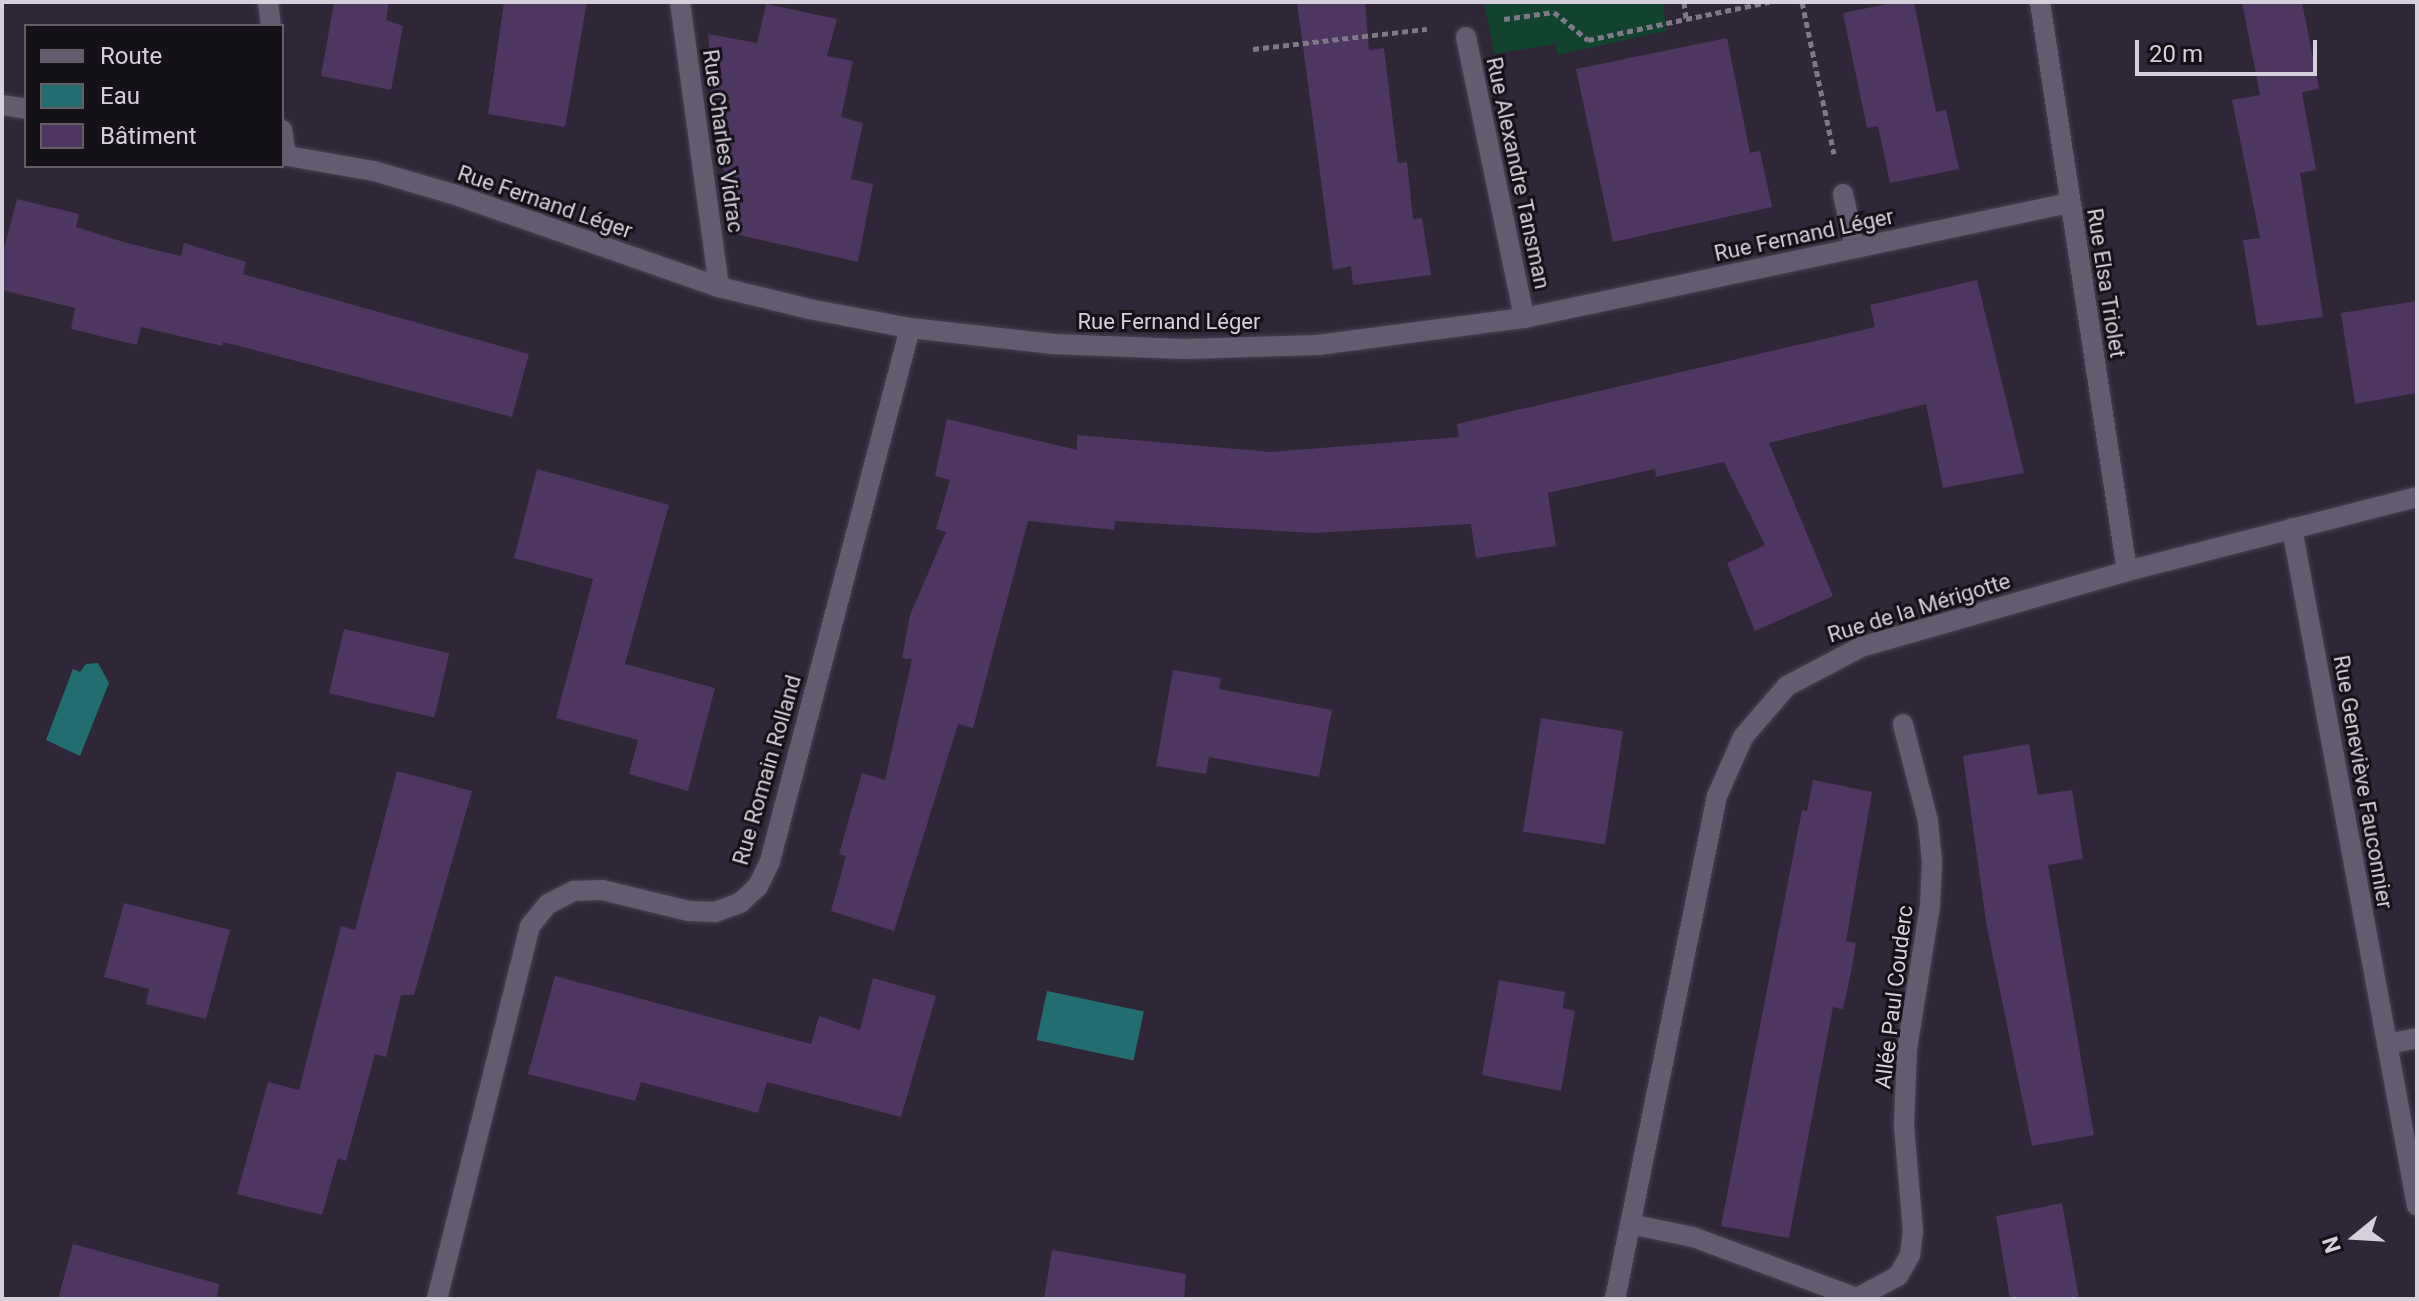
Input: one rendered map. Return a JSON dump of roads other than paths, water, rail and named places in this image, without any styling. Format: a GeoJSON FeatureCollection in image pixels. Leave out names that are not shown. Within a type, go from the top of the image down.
{"type":"FeatureCollection","features":[{"type":"Feature","properties":{"kind":"street"},"geometry":{"type":"LineString","coordinates":[[268,2],[271,24]]}},
{"type":"Feature","properties":{"kind":"street","name":"Rue Charles Vidrac"},"geometry":{"type":"LineString","coordinates":[[680,2],[719,287]]}},
{"type":"Feature","properties":{"kind":"street","name":"Rue Elsa Triolet"},"geometry":{"type":"LineString","coordinates":[[2040,2],[2127,571]]}},
{"type":"Feature","properties":{"kind":"street","name":"Rue Alexandre Tansman"},"geometry":{"type":"LineString","coordinates":[[1466,37],[1524,318]]}},
{"type":"Feature","properties":{"kind":"street"},"geometry":{"type":"LineString","coordinates":[[2,105],[24,109]]}},
{"type":"Feature","properties":{"kind":"street","name":"Rue Fernand Léger"},"geometry":{"type":"LineString","coordinates":[[284,155],[374,171],[456,195],[719,287],[910,328],[1053,344],[1184,349],[1318,345],[1524,318],[2069,203]]}},
{"type":"Feature","properties":{"kind":"street"},"geometry":{"type":"LineString","coordinates":[[1843,194],[1855,248]]}},
{"type":"Feature","properties":{"kind":"street","name":"Rue Romain Rolland"},"geometry":{"type":"LineString","coordinates":[[437,1299],[530,926],[548,904],[574,891],[602,890],[688,911],[715,912],[740,903],[758,886],[770,861],[910,328]]}},
{"type":"Feature","properties":{"kind":"street","name":"Rue de la Mérigotte"},"geometry":{"type":"LineString","coordinates":[[1615,1299],[1717,796],[1726,767],[1758,717],[1787,686],[1836,657],[2127,571],[2417,497]]}},
{"type":"Feature","properties":{"kind":"street","name":"Rue Geneviève Fauconnier"},"geometry":{"type":"LineString","coordinates":[[2292,528],[2417,1206]]}},
{"type":"Feature","properties":{"kind":"street","name":"Allée Paul Couderc"},"geometry":{"type":"LineString","coordinates":[[1630,1224],[1693,1237],[1857,1298],[1898,1276],[1910,1255],[1907,1049],[1932,862],[1928,821],[1903,724]]}},
{"type":"Feature","properties":{"kind":"street"},"geometry":{"type":"LineString","coordinates":[[2387,1044],[2417,1038]]}},
{"type":"Feature","properties":{"kind":"water"},"geometry":{"type":"Polygon","coordinates":[[[98,663],[109,683],[80,756],[46,740],[73,669],[80,672],[86,664],[98,663]]]}},
{"type":"Feature","properties":{"kind":"water"},"geometry":{"type":"Polygon","coordinates":[[[1047,991],[1144,1012],[1133,1060],[1037,1040],[1047,991]]]}}]}
